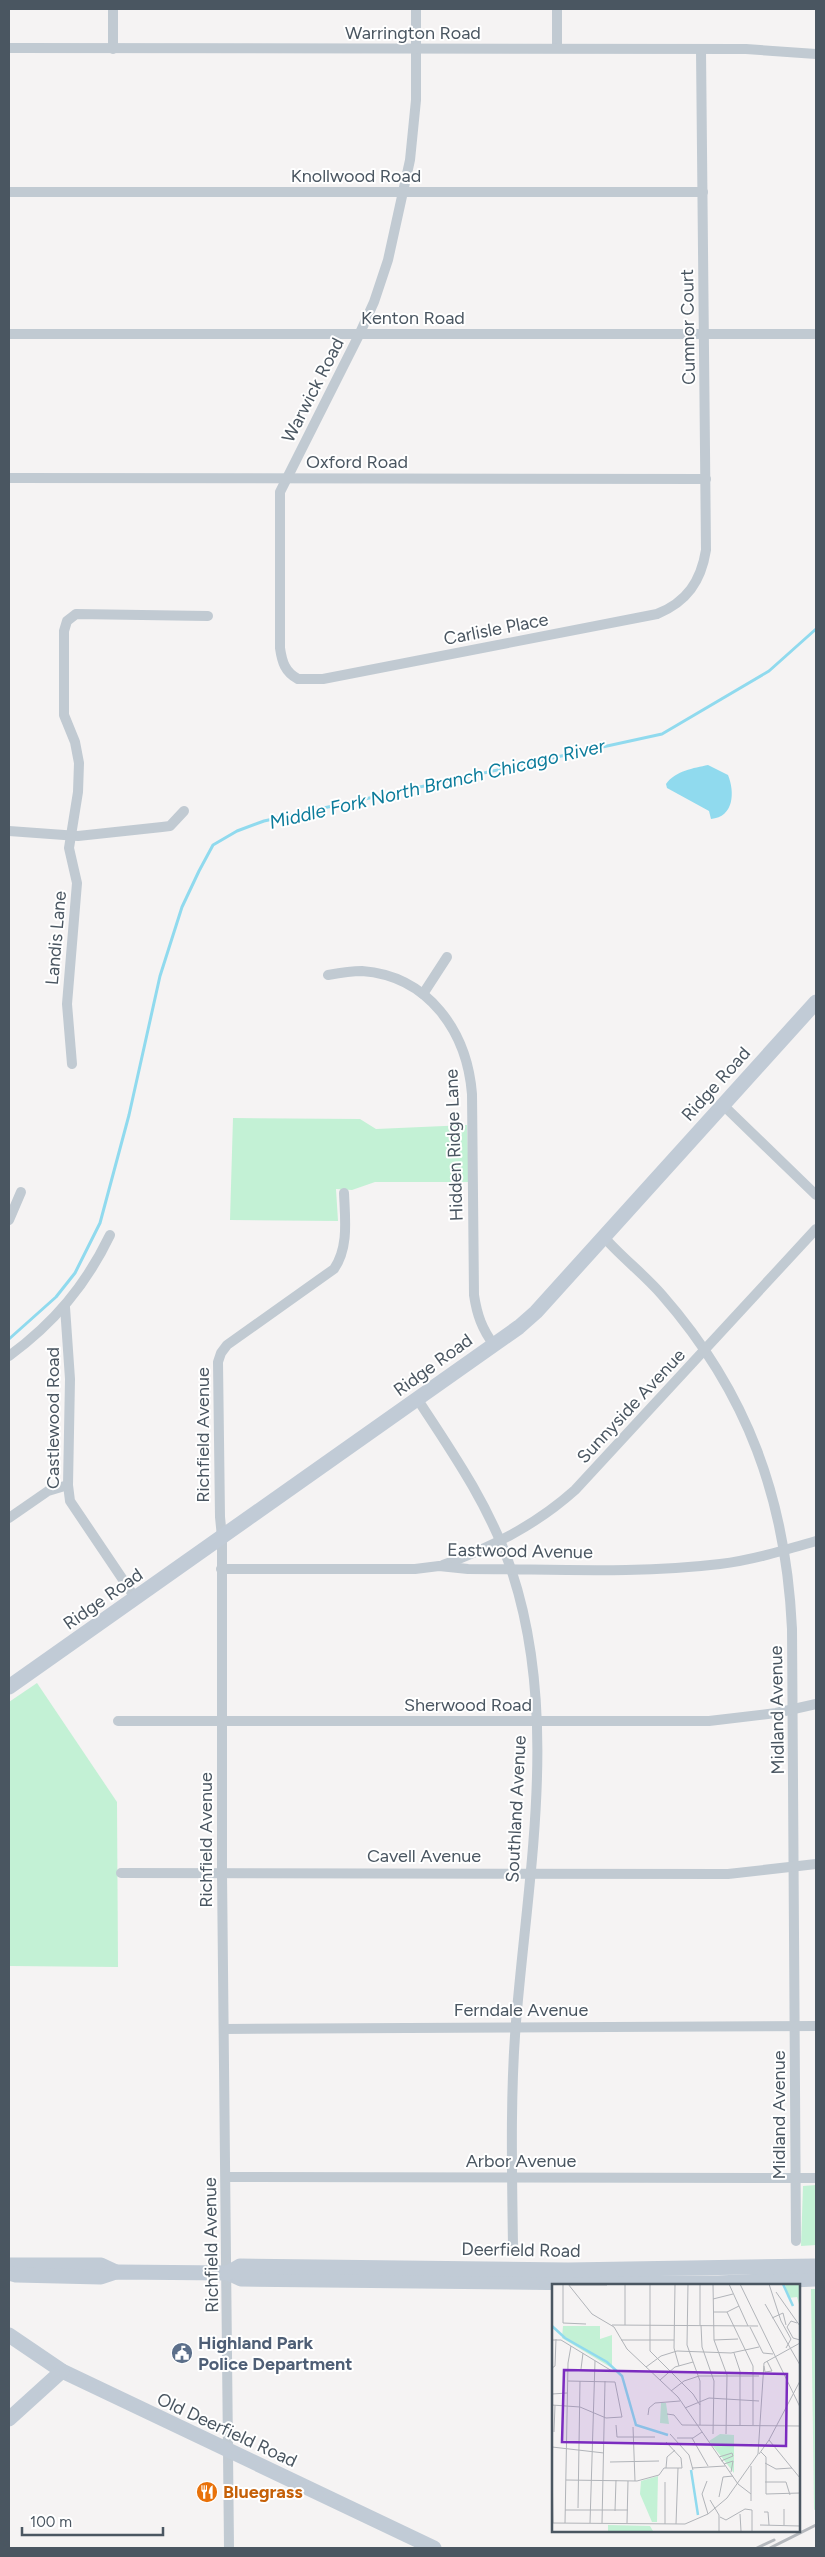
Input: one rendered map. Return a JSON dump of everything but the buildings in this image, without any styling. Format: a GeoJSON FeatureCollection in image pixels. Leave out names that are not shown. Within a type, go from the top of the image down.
{"type":"FeatureCollection","features":[{"type":"Feature","properties":{"kind":"street"},"geometry":{"type":"LineString","coordinates":[[113,9],[113,49]]}},
{"type":"Feature","properties":{"kind":"street","name":"Warwick Road"},"geometry":{"type":"LineString","coordinates":[[311,680],[298,679],[292,676],[282,660],[280,492],[359,335],[374,302],[388,260],[404,192],[413,134],[417,50],[416,9]]}},
{"type":"Feature","properties":{"kind":"street"},"geometry":{"type":"LineString","coordinates":[[557,9],[558,48]]}},
{"type":"Feature","properties":{"kind":"street","name":"Warrington Road"},"geometry":{"type":"LineString","coordinates":[[9,48],[417,50],[558,48],[784,51],[816,54]]}},
{"type":"Feature","properties":{"kind":"street","name":"Cumnor Court"},"geometry":{"type":"LineString","coordinates":[[684,599],[700,576],[705,562],[706,479],[701,50]]}},
{"type":"Feature","properties":{"kind":"street","name":"Knollwood Road"},"geometry":{"type":"LineString","coordinates":[[9,192],[703,192]]}},
{"type":"Feature","properties":{"kind":"street","name":"Kenton Road"},"geometry":{"type":"LineString","coordinates":[[9,334],[816,334]]}},
{"type":"Feature","properties":{"kind":"street","name":"Oxford Road"},"geometry":{"type":"LineString","coordinates":[[9,478],[706,479]]}},
{"type":"Feature","properties":{"kind":"street","name":"Carlisle Place"},"geometry":{"type":"LineString","coordinates":[[311,680],[657,614],[674,607],[684,599]]}},
{"type":"Feature","properties":{"kind":"street","name":"Landis Lane"},"geometry":{"type":"LineString","coordinates":[[72,1064],[67,1004],[77,892],[74,867],[69,848],[76,810],[79,763],[75,742],[64,715],[63,640],[67,621],[76,614],[208,616]]}},
{"type":"Feature","properties":{"kind":"street"},"geometry":{"type":"LineString","coordinates":[[9,831],[70,836],[170,826],[184,811]]}},
{"type":"Feature","properties":{"kind":"street"},"geometry":{"type":"LineString","coordinates":[[423,994],[447,957]]}},
{"type":"Feature","properties":{"kind":"street","name":"Hidden Ridge Lane"},"geometry":{"type":"LineString","coordinates":[[328,975],[352,971],[377,973],[409,985],[423,994],[449,1022],[465,1053],[470,1070],[474,1295],[477,1316],[485,1333],[494,1345]]}},
{"type":"Feature","properties":{"kind":"street","name":"Ridge Road"},"geometry":{"type":"LineString","coordinates":[[9,1687],[418,1400],[536,1312],[816,1002]]}},
{"type":"Feature","properties":{"kind":"street"},"geometry":{"type":"LineString","coordinates":[[723,1105],[816,1195]]}},
{"type":"Feature","properties":{"kind":"street"},"geometry":{"type":"LineString","coordinates":[[9,1220],[21,1192]]}},
{"type":"Feature","properties":{"kind":"street","name":"Richfield Avenue"},"geometry":{"type":"LineString","coordinates":[[229,2548],[228,2273],[222,1873],[222,1537],[220,1517],[218,1362],[221,1353],[227,1345],[334,1269],[342,1258],[345,1247],[344,1193]]}},
{"type":"Feature","properties":{"kind":"street","name":"Sunnyside Avenue"},"geometry":{"type":"LineString","coordinates":[[439,1566],[500,1541],[534,1522],[575,1490],[816,1229]]}},
{"type":"Feature","properties":{"kind":"street"},"geometry":{"type":"LineString","coordinates":[[9,1356],[41,1331],[65,1307],[85,1280],[110,1235]]}},
{"type":"Feature","properties":{"kind":"street","name":"Midland Avenue"},"geometry":{"type":"LineString","coordinates":[[603,1236],[662,1295],[705,1349],[737,1404],[762,1461],[775,1502],[786,1551],[792,1619],[796,2240]]}},
{"type":"Feature","properties":{"kind":"street","name":"Castlewood Road"},"geometry":{"type":"LineString","coordinates":[[65,1307],[70,1379],[68,1486],[70,1501],[136,1599]]}},
{"type":"Feature","properties":{"kind":"street","name":"Southland Avenue"},"geometry":{"type":"LineString","coordinates":[[418,1400],[478,1494],[500,1541],[511,1569],[529,1641],[537,1722],[530,1873],[516,2026],[512,2177],[513,2247]]}},
{"type":"Feature","properties":{"kind":"street"},"geometry":{"type":"LineString","coordinates":[[9,1518],[48,1491],[68,1486]]}},
{"type":"Feature","properties":{"kind":"street","name":"Eastwood Avenue"},"geometry":{"type":"LineString","coordinates":[[221,1569],[415,1569],[439,1566],[468,1570],[667,1569],[722,1564],[786,1551],[816,1541]]}},
{"type":"Feature","properties":{"kind":"street","name":"Sherwood Road"},"geometry":{"type":"LineString","coordinates":[[118,1721],[709,1721],[816,1704]]}},
{"type":"Feature","properties":{"kind":"street","name":"Cavell Avenue"},"geometry":{"type":"LineString","coordinates":[[121,1873],[728,1874],[816,1864]]}},
{"type":"Feature","properties":{"kind":"street","name":"Ferndale Avenue"},"geometry":{"type":"LineString","coordinates":[[225,2028],[816,2026]]}},
{"type":"Feature","properties":{"kind":"street","name":"Arbor Avenue"},"geometry":{"type":"LineString","coordinates":[[226,2177],[816,2178]]}},
{"type":"Feature","properties":{"kind":"street","name":"Deerfield Road"},"geometry":{"type":"LineString","coordinates":[[9,2265],[101,2265],[116,2272]]}},
{"type":"Feature","properties":{"kind":"street","name":"Deerfield Road"},"geometry":{"type":"LineString","coordinates":[[228,2273],[240,2266],[568,2270],[816,2266]]}},
{"type":"Feature","properties":{"kind":"street","name":"Deerfield Road"},"geometry":{"type":"LineString","coordinates":[[9,2273],[16,2275],[101,2277],[116,2272],[228,2273],[241,2279],[587,2283],[718,2283],[816,2278]]}},
{"type":"Feature","properties":{"kind":"street","name":"Old Deerfield Road"},"geometry":{"type":"LineString","coordinates":[[9,2335],[62,2371],[228,2452],[434,2548]]}},
{"type":"Feature","properties":{"kind":"street"},"geometry":{"type":"LineString","coordinates":[[9,2418],[62,2371]]}},
{"type":"Feature","properties":{"kind":"green space"},"geometry":{"type":"Polygon","coordinates":[[[233,1118],[360,1119],[376,1129],[467,1125],[469,1182],[375,1182],[352,1190],[336,1189],[338,1221],[230,1220],[233,1118]]]}},
{"type":"Feature","properties":{"kind":"green space"},"geometry":{"type":"Polygon","coordinates":[[[37,1683],[117,1802],[118,1967],[9,1966],[9,1702],[37,1683]]]}},
{"type":"Feature","properties":{"kind":"green space"},"geometry":{"type":"Polygon","coordinates":[[[816,2185],[816,2245],[801,2246],[803,2186],[816,2185]]]}},
{"type":"Feature","properties":{"kind":"green space"},"geometry":{"type":"Polygon","coordinates":[[[811,2289],[816,2289],[816,2509],[814,2510],[811,2289]]]}},
{"type":"Feature","properties":{"kind":"water"},"geometry":{"type":"Polygon","coordinates":[[[708,765],[728,775],[732,789],[731,803],[728,809],[719,817],[711,819],[709,811],[667,788],[666,784],[680,773],[708,765]]]}},
{"type":"Feature","properties":{"kind":"waterway","name":"Middle Fork North Branch Chicago River"},"geometry":{"type":"LineString","coordinates":[[9,1339],[56,1297],[75,1273],[100,1223],[129,1115],[160,976],[182,907],[213,845],[237,831],[264,821],[662,734],[769,671],[816,629]]}},
{"type":"Feature","properties":{"kind":"railway"},"geometry":{"type":"LineString","coordinates":[[770,2548],[816,2525]]}},
{"type":"Feature","properties":{"kind":"railway"},"geometry":{"type":"LineString","coordinates":[[757,2548],[774,2540]]}},
{"type":"Feature","properties":{"kind":"place","name":"Highland Park Police Department"},"geometry":{"type":"Point","coordinates":[182,2353]}},
{"type":"Feature","properties":{"kind":"place","name":"Bluegrass"},"geometry":{"type":"Point","coordinates":[207,2492]}}]}
